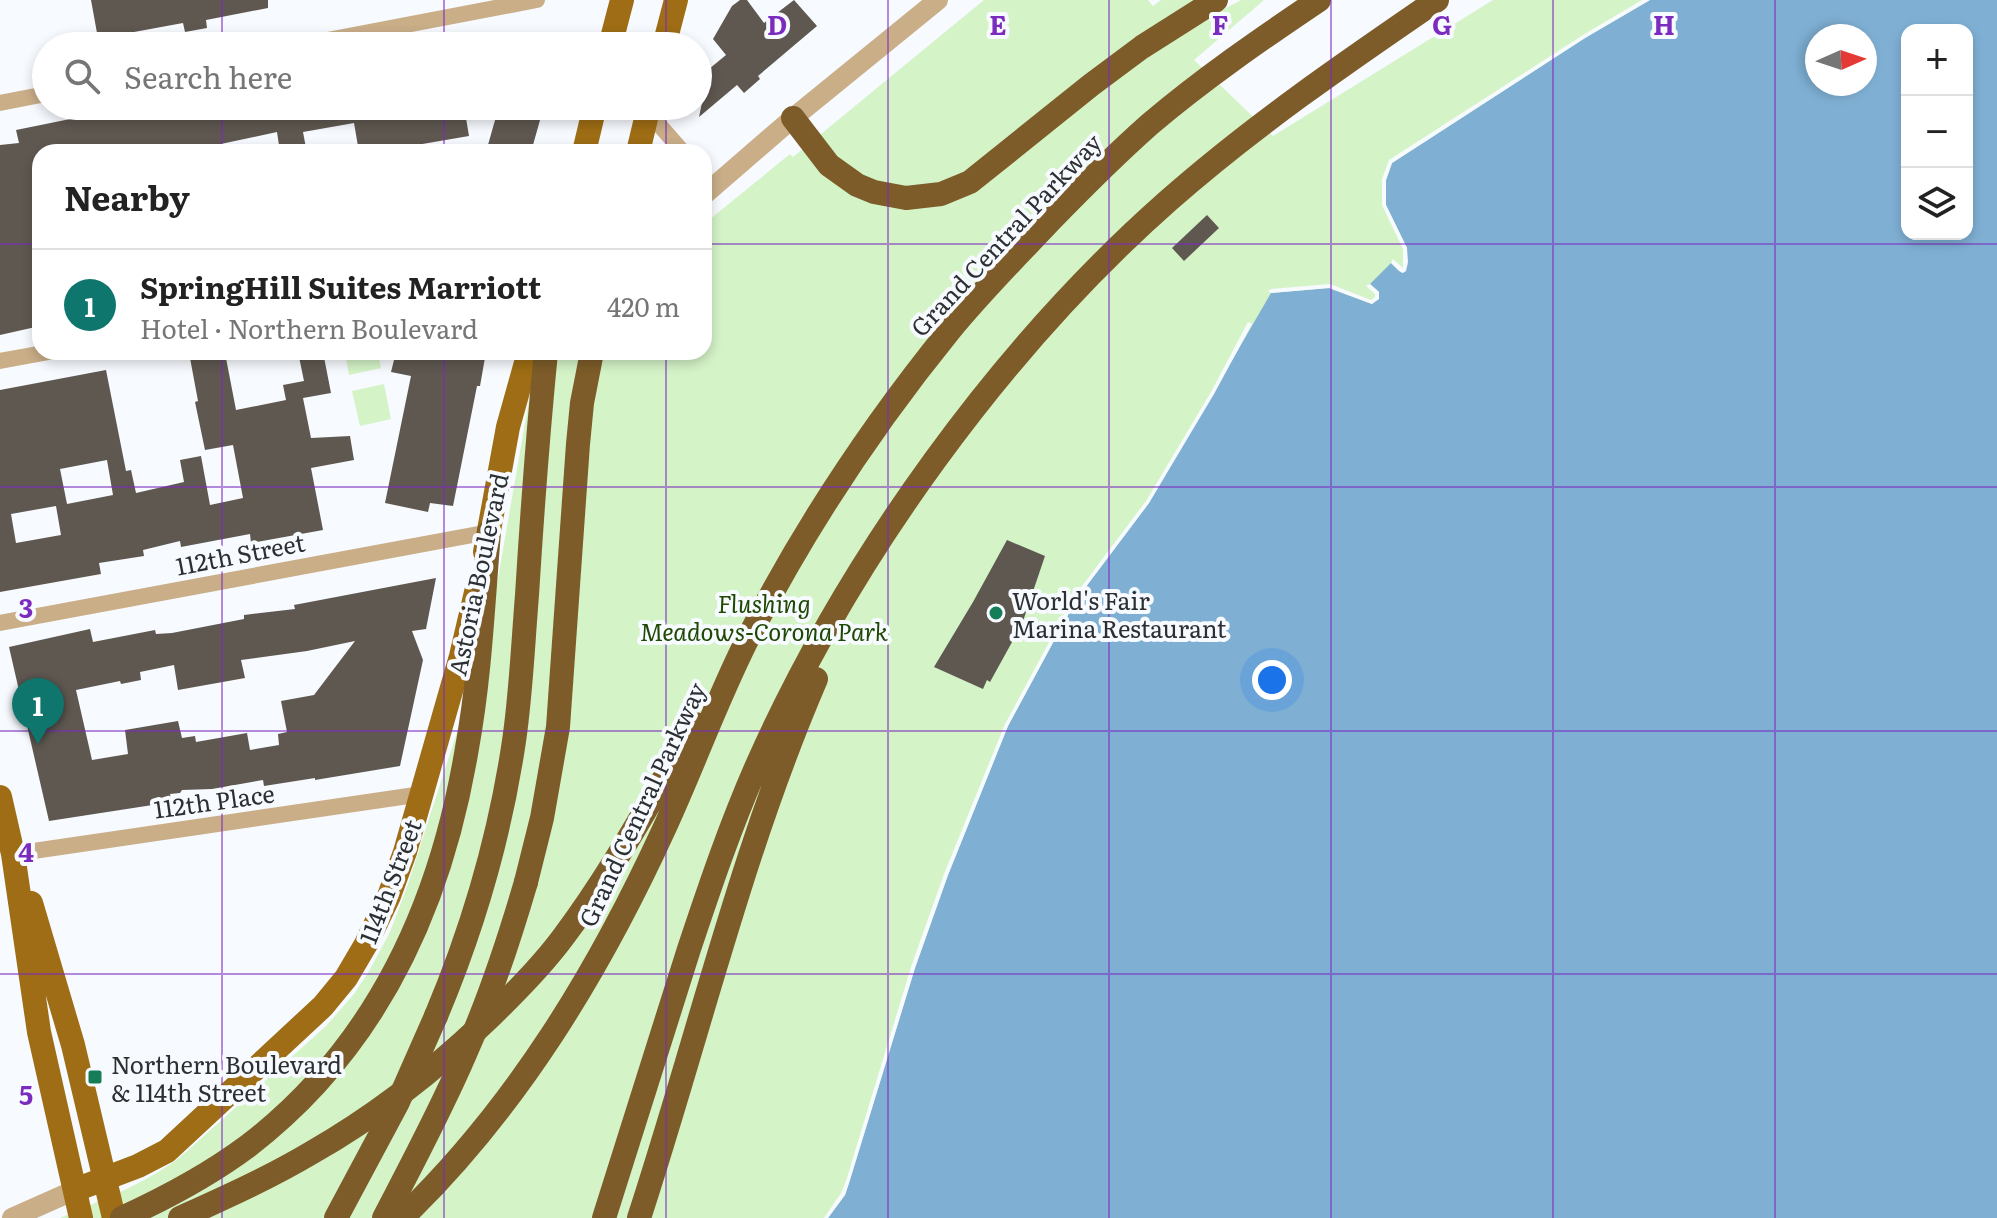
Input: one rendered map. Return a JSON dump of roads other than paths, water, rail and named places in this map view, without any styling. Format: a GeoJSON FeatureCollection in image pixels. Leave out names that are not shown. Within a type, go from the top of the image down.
{"type":"FeatureCollection","features":[{"type":"Feature","properties":{"kind":"highway"},"geometry":{"type":"LineString","coordinates":[[793,118],[829,165],[857,185],[874,192],[906,198],[941,194],[970,182],[1142,47],[1216,0]]}},
{"type":"Feature","properties":{"kind":"highway","name":"Grand Central Parkway"},"geometry":{"type":"LineString","coordinates":[[402,1218],[458,1161],[489,1122],[546,1045],[584,985],[666,826],[745,644],[802,543],[863,448],[929,357],[976,300],[1073,197],[1151,123],[1319,0]]}},
{"type":"Feature","properties":{"kind":"highway"},"geometry":{"type":"LineString","coordinates":[[604,1218],[731,828],[794,689],[889,528],[1019,353],[1091,276],[1168,201],[1278,111],[1437,0]]}},
{"type":"Feature","properties":{"kind":"highway"},"geometry":{"type":"LineString","coordinates":[[336,1218],[398,1102],[436,1016],[466,939],[504,802],[520,691],[545,360]]}},
{"type":"Feature","properties":{"kind":"highway"},"geometry":{"type":"LineString","coordinates":[[384,1218],[434,1122],[493,986],[526,882],[542,818],[558,727],[579,433],[590,360]]}},
{"type":"Feature","properties":{"kind":"highway"},"geometry":{"type":"LineString","coordinates":[[639,1218],[755,835],[799,718],[864,581],[953,438]]}},
{"type":"Feature","properties":{"kind":"highway"},"geometry":{"type":"LineString","coordinates":[[116,1214],[171,1195],[219,1166],[276,1122],[345,1049],[398,968],[430,893],[464,766],[476,686],[489,532]]}},
{"type":"Feature","properties":{"kind":"highway"},"geometry":{"type":"LineString","coordinates":[[180,1218],[271,1175],[340,1136],[446,1058],[530,978],[589,900],[745,644]]}},
{"type":"Feature","properties":{"kind":"highway"},"geometry":{"type":"LineString","coordinates":[[646,1218],[674,1109]]}},
{"type":"Feature","properties":{"kind":"main road"},"geometry":{"type":"LineString","coordinates":[[614,32],[622,0]]}},
{"type":"Feature","properties":{"kind":"main road"},"geometry":{"type":"LineString","coordinates":[[668,32],[676,0]]}},
{"type":"Feature","properties":{"kind":"main road"},"geometry":{"type":"LineString","coordinates":[[586,144],[592,120]]}},
{"type":"Feature","properties":{"kind":"main road"},"geometry":{"type":"LineString","coordinates":[[640,144],[646,120]]}},
{"type":"Feature","properties":{"kind":"main road","name":"Astoria Boulevard"},"geometry":{"type":"LineString","coordinates":[[422,794],[461,656],[489,532],[508,427],[527,360]]}},
{"type":"Feature","properties":{"kind":"main road","name":"114th Street"},"geometry":{"type":"LineString","coordinates":[[75,1190],[148,1161],[176,1143],[330,998],[359,957],[381,915],[405,852],[422,794]]}},
{"type":"Feature","properties":{"kind":"main road"},"geometry":{"type":"LineString","coordinates":[[0,797],[13,854],[37,1019],[81,1218]]}},
{"type":"Feature","properties":{"kind":"main road"},"geometry":{"type":"LineString","coordinates":[[13,854],[64,1012],[116,1214]]}},
{"type":"Feature","properties":{"kind":"street"},"geometry":{"type":"LineString","coordinates":[[369,32],[537,0]]}},
{"type":"Feature","properties":{"kind":"street"},"geometry":{"type":"LineString","coordinates":[[712,182],[938,0]]}},
{"type":"Feature","properties":{"kind":"street"},"geometry":{"type":"LineString","coordinates":[[0,103],[32,97]]}},
{"type":"Feature","properties":{"kind":"street"},"geometry":{"type":"LineString","coordinates":[[658,120],[677,144]]}},
{"type":"Feature","properties":{"kind":"street"},"geometry":{"type":"LineString","coordinates":[[0,361],[32,355]]}},
{"type":"Feature","properties":{"kind":"street","name":"112th Street"},"geometry":{"type":"LineString","coordinates":[[0,623],[489,532]]}},
{"type":"Feature","properties":{"kind":"street","name":"112th Place"},"geometry":{"type":"LineString","coordinates":[[13,854],[422,794]]}},
{"type":"Feature","properties":{"kind":"street","name":"114th Street"},"geometry":{"type":"LineString","coordinates":[[12,1218],[75,1190]]}},
{"type":"Feature","properties":{"kind":"water"},"geometry":{"type":"Polygon","coordinates":[[[1650,0],[1997,0],[1997,1218],[828,1218],[845,1195],[915,968],[948,875],[1008,726],[1076,600],[1149,503],[1271,293],[1329,288],[1372,304],[1379,292],[1370,284],[1391,263],[1402,273],[1407,248],[1386,205],[1386,180],[1392,163],[1585,38],[1650,0]]]}},
{"type":"Feature","properties":{"kind":"place","name":"World's Fair Marina Restaurant"},"geometry":{"type":"Point","coordinates":[996,613]}},
{"type":"Feature","properties":{"kind":"place","name":"SpringHill Suites Marriott"},"geometry":{"type":"Point","coordinates":[38,744]}},
{"type":"Feature","properties":{"kind":"place","name":"Northern Boulevard & 114th Street"},"geometry":{"type":"Point","coordinates":[95,1077]}},
{"type":"Feature","properties":{"kind":"park label","name":"Flushing Meadows-Corona Park"},"geometry":{"type":"Point","coordinates":[764,616]}}]}
